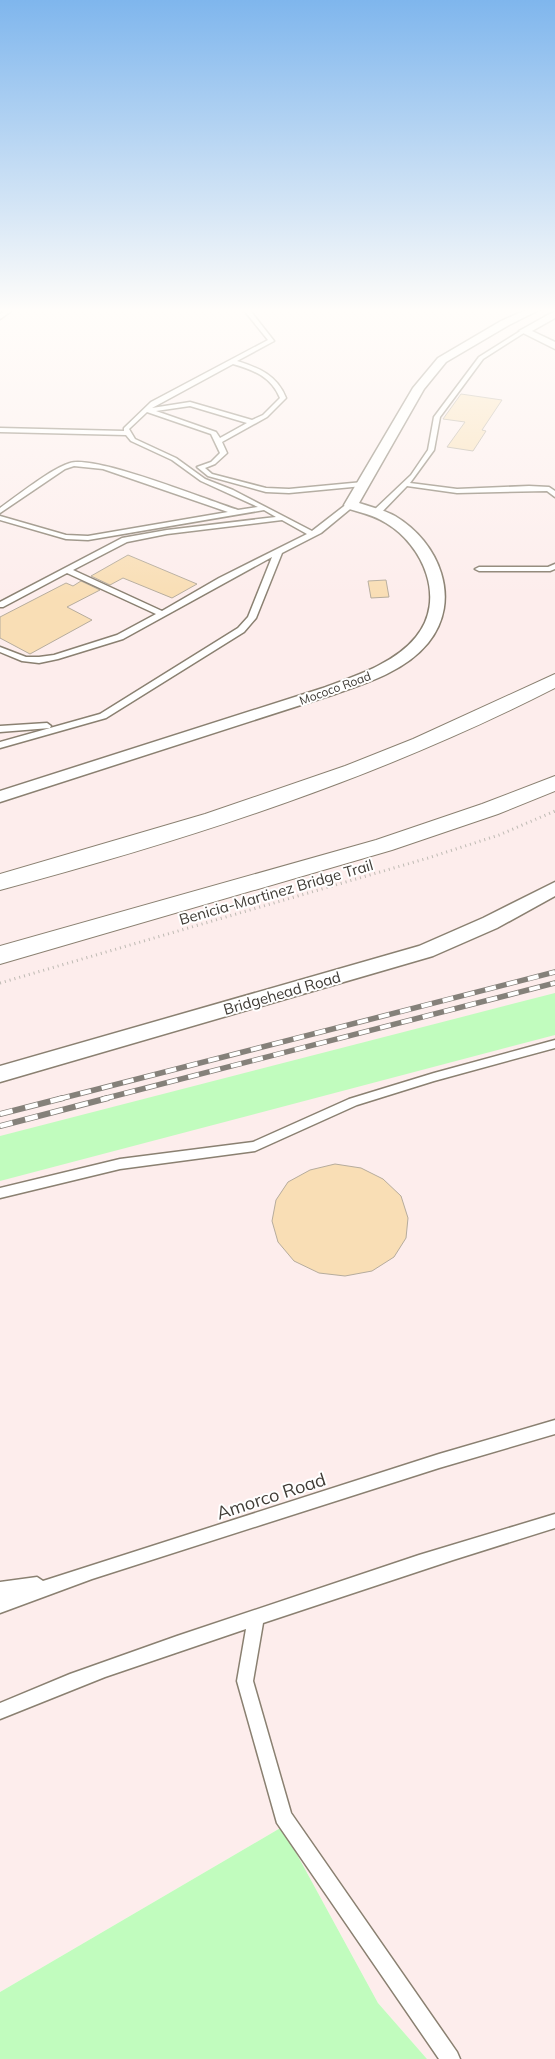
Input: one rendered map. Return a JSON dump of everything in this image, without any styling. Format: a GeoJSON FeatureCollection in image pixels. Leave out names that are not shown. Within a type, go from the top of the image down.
{"type":"FeatureCollection","features":[{"type":"Feature","properties":{"kind":"highway"},"geometry":{"type":"LineString","coordinates":[[0,882],[239,812],[368,766],[460,727],[555,680]]}},
{"type":"Feature","properties":{"kind":"highway"},"geometry":{"type":"LineString","coordinates":[[0,955],[384,845],[481,812],[555,783]]}},
{"type":"Feature","properties":{"kind":"street"},"geometry":{"type":"LineString","coordinates":[[351,505],[409,405]]}},
{"type":"Feature","properties":{"kind":"street","name":"Mococo Road"},"geometry":{"type":"LineString","coordinates":[[0,797],[329,692],[375,674],[409,652],[423,638],[433,622],[438,606],[439,588],[433,567],[422,549],[400,526],[376,513],[351,505]]}},
{"type":"Feature","properties":{"kind":"street","name":"Bridgehead Road"},"geometry":{"type":"LineString","coordinates":[[0,1074],[360,971],[426,950],[490,923],[555,888]]}},
{"type":"Feature","properties":{"kind":"lane"},"geometry":{"type":"LineString","coordinates":[[151,405],[126,429],[133,440],[174,459],[202,480],[231,491],[312,534]]}},
{"type":"Feature","properties":{"kind":"lane"},"geometry":{"type":"LineString","coordinates":[[146,410],[182,405]]}},
{"type":"Feature","properties":{"kind":"lane"},"geometry":{"type":"LineString","coordinates":[[194,405],[218,411],[253,424]]}},
{"type":"Feature","properties":{"kind":"lane"},"geometry":{"type":"LineString","coordinates":[[218,441],[253,424],[276,405]]}},
{"type":"Feature","properties":{"kind":"lane"},"geometry":{"type":"LineString","coordinates":[[376,513],[413,476],[431,450],[437,417],[446,405]]}},
{"type":"Feature","properties":{"kind":"lane"},"geometry":{"type":"LineString","coordinates":[[146,410],[214,433],[224,453],[213,463],[200,467],[210,475],[266,490],[289,491],[363,484]]}},
{"type":"Feature","properties":{"kind":"lane"},"geometry":{"type":"LineString","coordinates":[[0,430],[129,433]]}},
{"type":"Feature","properties":{"kind":"lane"},"geometry":{"type":"LineString","coordinates":[[0,511],[63,468],[73,464],[104,467],[235,512]]}},
{"type":"Feature","properties":{"kind":"lane"},"geometry":{"type":"LineString","coordinates":[[404,484],[458,491],[549,489],[555,495]]}},
{"type":"Feature","properties":{"kind":"lane"},"geometry":{"type":"LineString","coordinates":[[0,649],[25,659],[39,660],[55,657],[120,636],[222,580],[312,534],[339,517],[351,505]]}},
{"type":"Feature","properties":{"kind":"lane"},"geometry":{"type":"LineString","coordinates":[[0,518],[66,537],[88,538],[265,508]]}},
{"type":"Feature","properties":{"kind":"lane"},"geometry":{"type":"LineString","coordinates":[[0,605],[125,540],[167,532],[283,518]]}},
{"type":"Feature","properties":{"kind":"lane"},"geometry":{"type":"LineString","coordinates":[[0,745],[77,724],[109,712],[241,630],[252,618],[278,552]]}},
{"type":"Feature","properties":{"kind":"lane"},"geometry":{"type":"LineString","coordinates":[[479,569],[550,569],[555,566]]}},
{"type":"Feature","properties":{"kind":"lane"},"geometry":{"type":"LineString","coordinates":[[67,570],[163,614]]}},
{"type":"Feature","properties":{"kind":"lane"},"geometry":{"type":"LineString","coordinates":[[0,729],[77,724]]}},
{"type":"Feature","properties":{"kind":"lane"},"geometry":{"type":"LineString","coordinates":[[0,1193],[120,1164],[255,1146],[353,1102],[434,1077],[555,1044]]}},
{"type":"Feature","properties":{"kind":"lane","name":"Amorco Road"},"geometry":{"type":"LineString","coordinates":[[0,1604],[56,1582],[247,1524],[477,1448],[555,1427]]}},
{"type":"Feature","properties":{"kind":"lane"},"geometry":{"type":"LineString","coordinates":[[0,1711],[75,1680],[256,1617],[497,1538],[555,1521]]}},
{"type":"Feature","properties":{"kind":"lane"},"geometry":{"type":"LineString","coordinates":[[0,1590],[56,1582]]}},
{"type":"Feature","properties":{"kind":"lane"},"geometry":{"type":"LineString","coordinates":[[256,1617],[246,1681],[283,1817],[450,2059]]}},
{"type":"Feature","properties":{"kind":"path","name":"Benicia-Martinez Bridge Trail"},"geometry":{"type":"LineString","coordinates":[[0,983],[222,920],[428,858],[499,835],[555,811]]}},
{"type":"Feature","properties":{"kind":"shaded area"},"geometry":{"type":"Polygon","coordinates":[[[0,405],[555,405],[555,2059],[427,2059],[378,2003],[282,1827],[0,1992],[0,405]]]}},
{"type":"Feature","properties":{"kind":"green space"},"geometry":{"type":"Polygon","coordinates":[[[555,993],[555,1035],[0,1181],[0,1136],[555,993]]]}},
{"type":"Feature","properties":{"kind":"green space"},"geometry":{"type":"Polygon","coordinates":[[[282,1827],[378,2003],[427,2059],[0,2059],[0,1992],[282,1827]]]}},
{"type":"Feature","properties":{"kind":"building"},"geometry":{"type":"Polygon","coordinates":[[[453,405],[499,405],[482,430],[486,431],[473,451],[447,447],[465,422],[443,419],[453,405]]]}},
{"type":"Feature","properties":{"kind":"building"},"geometry":{"type":"Polygon","coordinates":[[[128,555],[197,584],[172,598],[123,578],[110,585],[91,576],[128,555]]]}},
{"type":"Feature","properties":{"kind":"building"},"geometry":{"type":"Polygon","coordinates":[[[386,580],[389,597],[371,598],[368,581],[386,580]]]}},
{"type":"Feature","properties":{"kind":"building"},"geometry":{"type":"Polygon","coordinates":[[[81,581],[100,590],[67,607],[92,620],[30,654],[0,638],[0,617],[66,583],[73,586],[81,581]]]}},
{"type":"Feature","properties":{"kind":"building"},"geometry":{"type":"Polygon","coordinates":[[[335,1164],[361,1168],[383,1179],[401,1196],[408,1218],[406,1238],[394,1257],[372,1271],[345,1276],[319,1273],[294,1261],[278,1242],[272,1221],[276,1200],[288,1182],[310,1170],[335,1164]]]}},
{"type":"Feature","properties":{"kind":"railway"},"geometry":{"type":"LineString","coordinates":[[59,1099],[555,972]]}},
{"type":"Feature","properties":{"kind":"railway"},"geometry":{"type":"LineString","coordinates":[[103,1099],[555,983]]}},
{"type":"Feature","properties":{"kind":"railway"},"geometry":{"type":"LineString","coordinates":[[0,1114],[63,1098]]}},
{"type":"Feature","properties":{"kind":"railway"},"geometry":{"type":"LineString","coordinates":[[0,1126],[108,1098]]}}]}
